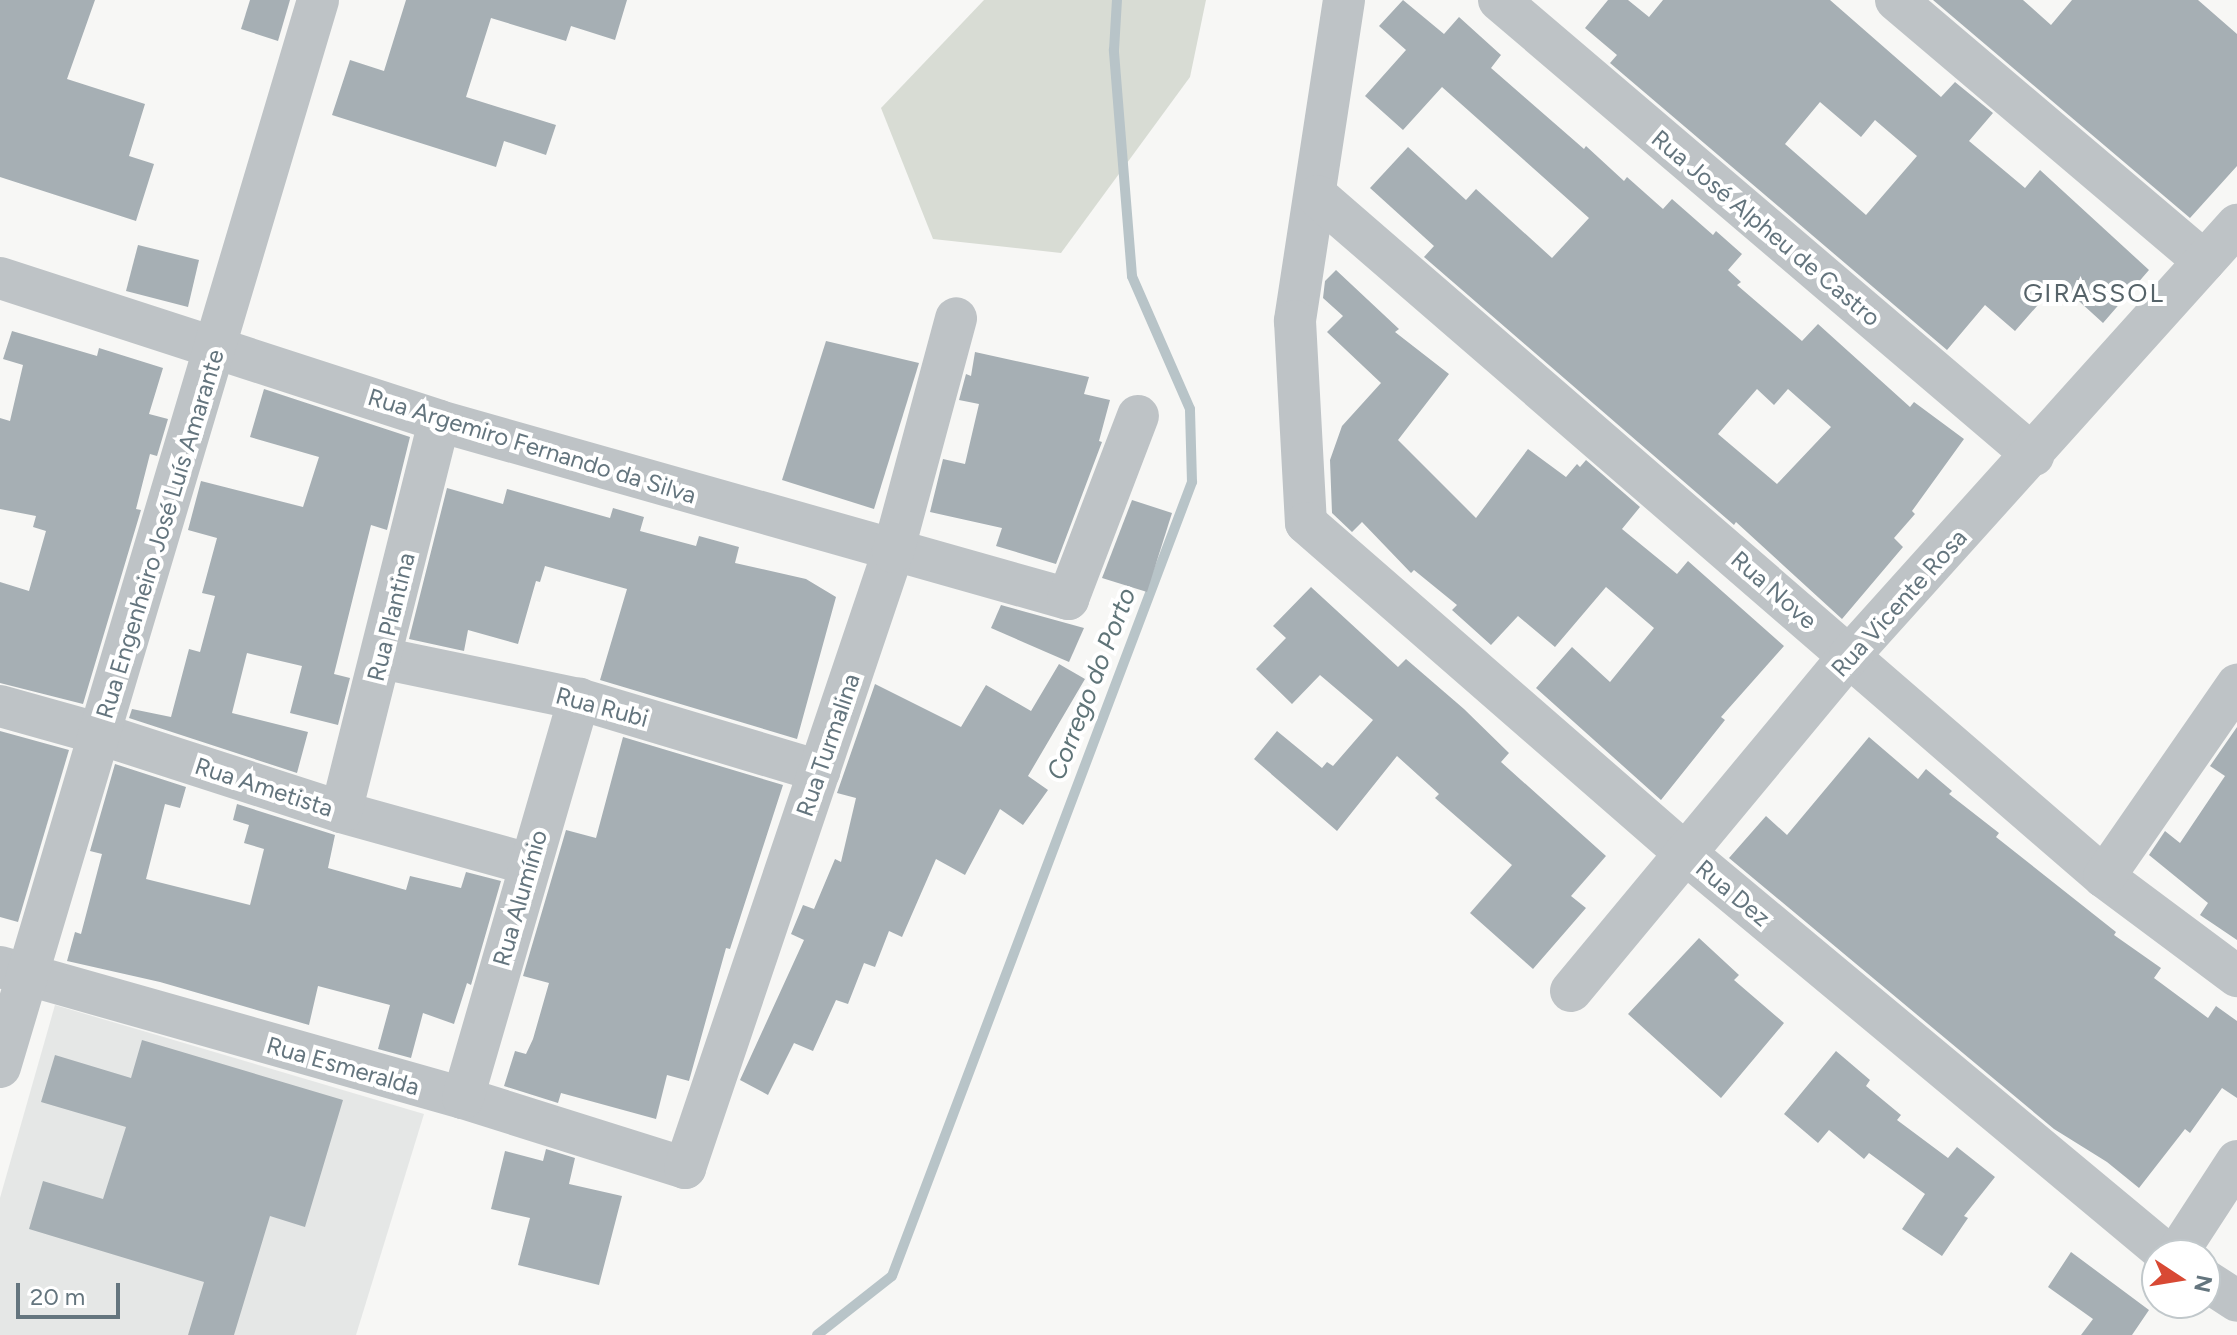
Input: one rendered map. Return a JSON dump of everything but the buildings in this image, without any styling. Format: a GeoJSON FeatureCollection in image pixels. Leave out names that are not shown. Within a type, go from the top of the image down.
{"type":"FeatureCollection","features":[{"type":"Feature","properties":{"kind":"street","name":"Rua Engenheiro José Luís Amarante"},"geometry":{"type":"LineString","coordinates":[[0,1067],[14,971],[100,734],[318,0]]}},
{"type":"Feature","properties":{"kind":"street"},"geometry":{"type":"LineString","coordinates":[[1317,196],[1344,0]]}},
{"type":"Feature","properties":{"kind":"street","name":"Rua José Alpheu de Castro"},"geometry":{"type":"LineString","coordinates":[[1499,0],[2033,455]]}},
{"type":"Feature","properties":{"kind":"street"},"geometry":{"type":"LineString","coordinates":[[1896,0],[2204,261]]}},
{"type":"Feature","properties":{"kind":"street","name":"Rua Dez"},"geometry":{"type":"LineString","coordinates":[[1317,196],[1295,321],[1306,523],[1685,853],[2149,1239]]}},
{"type":"Feature","properties":{"kind":"street","name":"Rua Nove"},"geometry":{"type":"LineString","coordinates":[[1317,196],[2104,877],[2237,976]]}},
{"type":"Feature","properties":{"kind":"street","name":"Rua Vicente Rosa"},"geometry":{"type":"LineString","coordinates":[[1571,991],[1850,655],[2237,225]]}},
{"type":"Feature","properties":{"kind":"street","name":"Rua Argemiro Fernando da Silva"},"geometry":{"type":"LineString","coordinates":[[0,278],[439,421],[893,552],[1068,599],[1138,416]]}},
{"type":"Feature","properties":{"kind":"street","name":"Rua Turmalina"},"geometry":{"type":"LineString","coordinates":[[685,1168],[893,552],[956,318]]}},
{"type":"Feature","properties":{"kind":"street","name":"Rua Plantina"},"geometry":{"type":"LineString","coordinates":[[341,812],[439,421]]}},
{"type":"Feature","properties":{"kind":"street","name":"Rua Rubi"},"geometry":{"type":"LineString","coordinates":[[381,658],[579,699],[819,771]]}},
{"type":"Feature","properties":{"kind":"street"},"geometry":{"type":"LineString","coordinates":[[2104,877],[2237,685]]}},
{"type":"Feature","properties":{"kind":"street","name":"Rua Alumínio"},"geometry":{"type":"LineString","coordinates":[[463,1098],[528,864],[579,699]]}},
{"type":"Feature","properties":{"kind":"street","name":"Rua Ametista"},"geometry":{"type":"LineString","coordinates":[[0,706],[100,734],[341,812],[528,864]]}},
{"type":"Feature","properties":{"kind":"street","name":"Rua Esmeralda"},"geometry":{"type":"LineString","coordinates":[[14,971],[463,1098],[685,1168]]}},
{"type":"Feature","properties":{"kind":"street"},"geometry":{"type":"LineString","coordinates":[[2186,1239],[2237,1161]]}},
{"type":"Feature","properties":{"kind":"shaded area"},"geometry":{"type":"Polygon","coordinates":[[[984,0],[1206,0],[1190,77],[1061,253],[933,239],[881,108],[984,0]]]}},
{"type":"Feature","properties":{"kind":"shaded area"},"geometry":{"type":"Polygon","coordinates":[[[55,1005],[424,1114],[356,1335],[0,1335],[0,1198],[55,1005]]]}},
{"type":"Feature","properties":{"kind":"waterway","name":"Corrego do Porto"},"geometry":{"type":"LineString","coordinates":[[817,1335],[892,1276],[1192,482],[1190,409],[1132,276],[1114,50],[1117,0]]}},
{"type":"Feature","properties":{"kind":"district","name":"GIRASSOL"},"geometry":{"type":"Point","coordinates":[2094,294]}}]}
